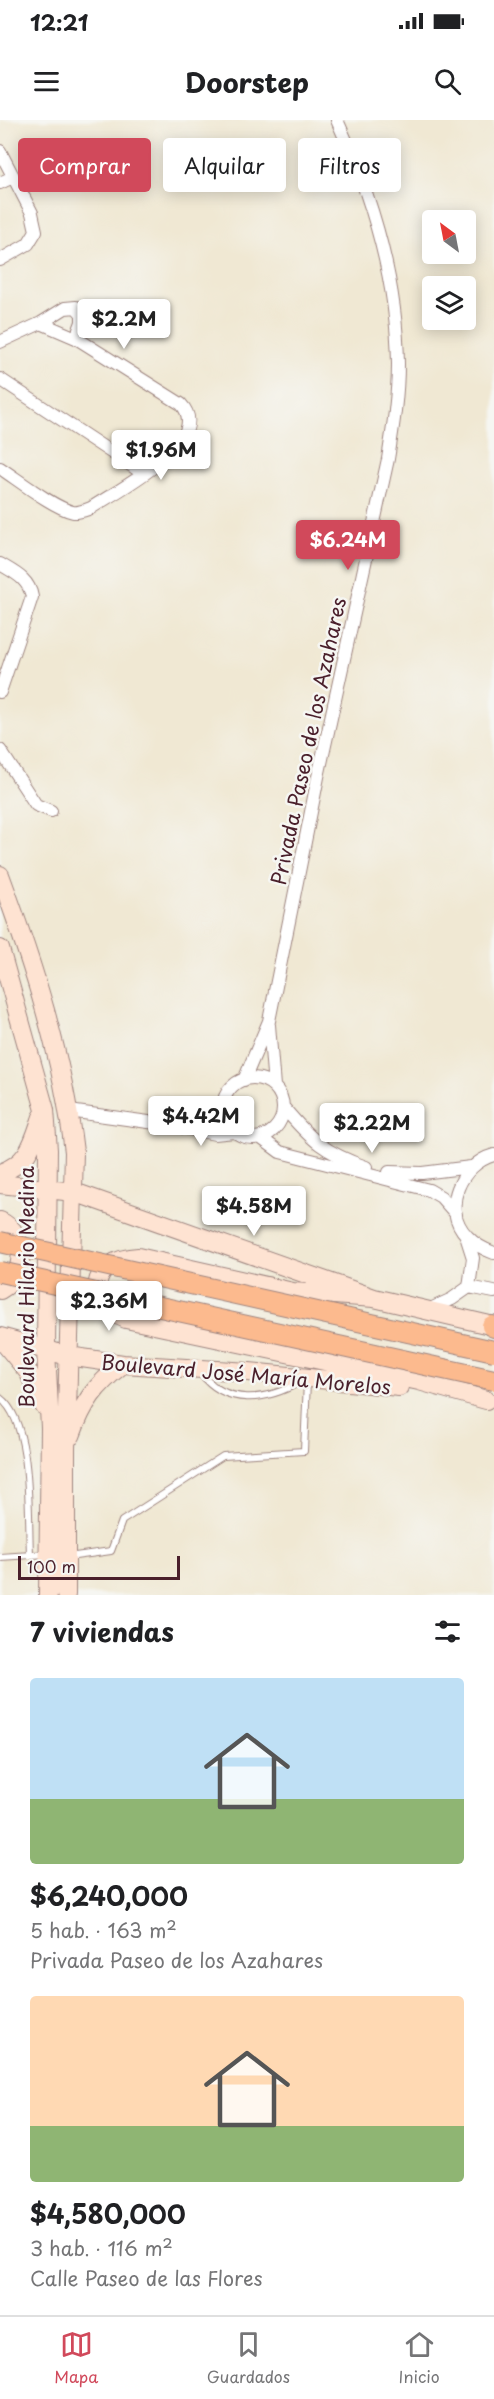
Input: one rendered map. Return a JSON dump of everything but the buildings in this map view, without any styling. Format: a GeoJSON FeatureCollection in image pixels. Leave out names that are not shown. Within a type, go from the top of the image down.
{"type":"FeatureCollection","features":[{"type":"Feature","properties":{"kind":"main road"},"geometry":{"type":"LineString","coordinates":[[0,1242],[494,1351]]}},
{"type":"Feature","properties":{"kind":"main road","name":"Boulevard José María Morelos"},"geometry":{"type":"LineString","coordinates":[[0,1272],[494,1380]]}},
{"type":"Feature","properties":{"kind":"street","name":"Privada Paseo de los Azahares"},"geometry":{"type":"LineString","coordinates":[[244,1080],[269,1021],[318,777],[388,459],[395,416],[398,364],[394,308],[370,203],[337,120]]}},
{"type":"Feature","properties":{"kind":"street"},"geometry":{"type":"LineString","coordinates":[[0,151],[36,223],[34,237],[28,244],[0,260]]}},
{"type":"Feature","properties":{"kind":"street"},"geometry":{"type":"LineString","coordinates":[[0,183],[13,177]]}},
{"type":"Feature","properties":{"kind":"street"},"geometry":{"type":"LineString","coordinates":[[0,342],[41,323],[65,308],[76,307],[83,317],[76,338]]}},
{"type":"Feature","properties":{"kind":"street"},"geometry":{"type":"LineString","coordinates":[[0,468],[73,512],[91,508],[161,464],[178,444],[189,419],[189,413],[181,404],[76,338],[41,323]]}},
{"type":"Feature","properties":{"kind":"street"},"geometry":{"type":"LineString","coordinates":[[0,379],[144,474]]}},
{"type":"Feature","properties":{"kind":"street"},"geometry":{"type":"LineString","coordinates":[[0,564],[23,578],[30,587],[32,597],[0,692]]}},
{"type":"Feature","properties":{"kind":"street"},"geometry":{"type":"LineString","coordinates":[[0,750],[36,805],[51,811]]}},
{"type":"Feature","properties":{"kind":"street","name":"Boulevard Hilario Medina"},"geometry":{"type":"LineString","coordinates":[[0,875],[36,982],[52,1040],[69,1112],[74,1152],[66,1449],[48,1555],[66,1595]]}},
{"type":"Feature","properties":{"kind":"street","name":"Boulevard Hilario Medina"},"geometry":{"type":"LineString","coordinates":[[0,949],[45,1110],[48,1150],[46,1350],[50,1428],[48,1595]]}},
{"type":"Feature","properties":{"kind":"street","name":"Privada Paseo de los Azahares"},"geometry":{"type":"LineString","coordinates":[[269,1021],[274,1086]]}},
{"type":"Feature","properties":{"kind":"street"},"geometry":{"type":"LineString","coordinates":[[255,1078],[274,1086],[284,1108],[281,1121],[273,1131],[261,1138],[242,1137],[234,1132],[227,1123],[224,1113],[224,1102],[228,1092],[244,1080],[255,1078]]}},
{"type":"Feature","properties":{"kind":"street"},"geometry":{"type":"LineString","coordinates":[[170,1125],[224,1102]]}},
{"type":"Feature","properties":{"kind":"street"},"geometry":{"type":"LineString","coordinates":[[284,1108],[321,1147],[336,1156],[365,1167],[403,1174],[476,1164],[494,1155]]}},
{"type":"Feature","properties":{"kind":"street"},"geometry":{"type":"LineString","coordinates":[[0,1173],[22,1161],[31,1149],[45,1110]]}},
{"type":"Feature","properties":{"kind":"street"},"geometry":{"type":"LineString","coordinates":[[69,1112],[170,1125],[215,1134],[234,1132]]}},
{"type":"Feature","properties":{"kind":"street"},"geometry":{"type":"LineString","coordinates":[[261,1138],[280,1152],[429,1190],[441,1197],[456,1214],[466,1235],[473,1258],[470,1287]]}},
{"type":"Feature","properties":{"kind":"street"},"geometry":{"type":"LineString","coordinates":[[456,1214],[455,1199],[459,1184],[494,1144]]}},
{"type":"Feature","properties":{"kind":"street"},"geometry":{"type":"LineString","coordinates":[[0,1184],[74,1192],[374,1298],[493,1327]]}},
{"type":"Feature","properties":{"kind":"street"},"geometry":{"type":"LineString","coordinates":[[0,1221],[19,1239],[21,1251],[20,1263],[14,1277],[0,1290]]}},
{"type":"Feature","properties":{"kind":"street"},"geometry":{"type":"LineString","coordinates":[[466,1235],[478,1247],[494,1253]]}},
{"type":"Feature","properties":{"kind":"street"},"geometry":{"type":"LineString","coordinates":[[374,1298],[293,1292],[138,1257],[124,1257],[111,1263],[103,1270],[98,1281],[98,1292],[109,1311],[126,1319],[419,1381],[490,1401]]}},
{"type":"Feature","properties":{"kind":"street"},"geometry":{"type":"LineString","coordinates":[[426,1311],[452,1299],[470,1287],[494,1292]]}},
{"type":"Feature","properties":{"kind":"street"},"geometry":{"type":"LineString","coordinates":[[0,1337],[29,1373],[43,1403],[50,1428]]}},
{"type":"Feature","properties":{"kind":"street","name":"Boulevard José María Morelos"},"geometry":{"type":"LineString","coordinates":[[0,1337],[68,1356],[123,1364],[308,1377],[490,1401]]}},
{"type":"Feature","properties":{"kind":"street"},"geometry":{"type":"LineString","coordinates":[[66,1449],[82,1407],[91,1392],[123,1364]]}},
{"type":"Feature","properties":{"kind":"lane"},"geometry":{"type":"LineString","coordinates":[[0,1557],[111,1551],[122,1521],[223,1456],[304,1451],[308,1377]]}},
{"type":"Feature","properties":{"kind":"lane"},"geometry":{"type":"LineString","coordinates":[[0,1398],[11,1409],[23,1442],[48,1555]]}}]}
